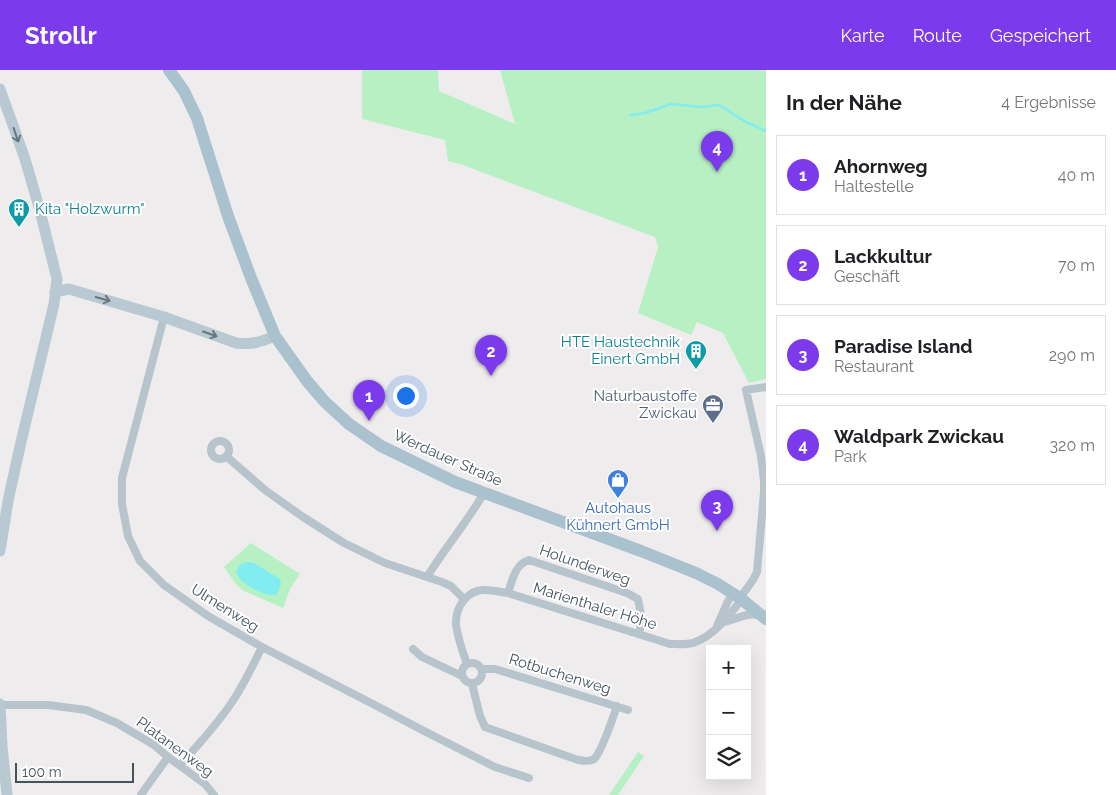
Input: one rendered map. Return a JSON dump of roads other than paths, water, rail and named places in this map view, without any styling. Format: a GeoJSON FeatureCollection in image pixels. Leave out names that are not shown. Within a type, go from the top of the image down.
{"type":"FeatureCollection","features":[{"type":"Feature","properties":{"kind":"main road","name":"Werdauer Straße"},"geometry":{"type":"LineString","coordinates":[[169,70],[184,91],[197,118],[228,216],[275,336],[307,381],[325,402],[358,431],[382,446],[422,466],[462,485],[696,573],[739,597],[764,617]]}},
{"type":"Feature","properties":{"kind":"street"},"geometry":{"type":"LineString","coordinates":[[0,88],[39,207],[57,279],[54,304],[10,492],[0,551]]}},
{"type":"Feature","properties":{"kind":"street"},"geometry":{"type":"LineString","coordinates":[[55,292],[70,289],[164,317],[236,343],[248,344],[275,336]]}},
{"type":"Feature","properties":{"kind":"street","name":"Ulmenweg"},"geometry":{"type":"LineString","coordinates":[[164,317],[122,478],[122,504],[128,536],[140,561],[164,585],[208,616],[262,647],[495,767],[529,778]]}},
{"type":"Feature","properties":{"kind":"street"},"geometry":{"type":"LineString","coordinates":[[716,628],[728,601],[739,597],[757,572],[765,492],[763,456],[746,390],[766,387]]}},
{"type":"Feature","properties":{"kind":"street"},"geometry":{"type":"LineString","coordinates":[[226,456],[265,490],[344,543],[385,563],[427,576],[451,586],[464,599],[456,621],[467,664]]}},
{"type":"Feature","properties":{"kind":"street"},"geometry":{"type":"LineString","coordinates":[[427,576],[439,556],[476,508],[484,493]]}},
{"type":"Feature","properties":{"kind":"street","name":"Holunderweg"},"geometry":{"type":"LineString","coordinates":[[508,593],[515,572],[523,561],[529,560],[627,593],[638,599],[642,620],[639,634]]}},
{"type":"Feature","properties":{"kind":"street"},"geometry":{"type":"LineString","coordinates":[[757,572],[766,572]]}},
{"type":"Feature","properties":{"kind":"street","name":"Marienthaler Höhe"},"geometry":{"type":"LineString","coordinates":[[464,599],[473,592],[482,590],[508,593],[670,644],[682,644],[700,640],[724,622],[739,597]]}},
{"type":"Feature","properties":{"kind":"street","name":"Marienthaler Höhe"},"geometry":{"type":"LineString","coordinates":[[724,622],[748,614],[764,617]]}},
{"type":"Feature","properties":{"kind":"street"},"geometry":{"type":"LineString","coordinates":[[180,766],[234,700],[262,647]]}},
{"type":"Feature","properties":{"kind":"street"},"geometry":{"type":"LineString","coordinates":[[413,649],[422,657],[462,676],[464,680],[472,684],[480,716],[485,727],[578,760],[588,761],[594,758],[600,749],[617,706]]}},
{"type":"Feature","properties":{"kind":"street"},"geometry":{"type":"LineString","coordinates":[[462,676],[464,667],[467,664],[471,662],[476,663],[482,669],[482,676],[477,682],[472,684]]}},
{"type":"Feature","properties":{"kind":"street","name":"Rotbuchenweg"},"geometry":{"type":"LineString","coordinates":[[482,669],[495,669],[628,710]]}},
{"type":"Feature","properties":{"kind":"street"},"geometry":{"type":"LineString","coordinates":[[0,704],[7,795]]}},
{"type":"Feature","properties":{"kind":"street","name":"Platanenweg"},"geometry":{"type":"LineString","coordinates":[[0,704],[48,705],[86,710],[117,723],[154,745],[205,784],[214,795]]}},
{"type":"Feature","properties":{"kind":"street"},"geometry":{"type":"LineString","coordinates":[[141,795],[168,757]]}},
{"type":"Feature","properties":{"kind":"water"},"geometry":{"type":"Polygon","coordinates":[[[246,562],[254,563],[280,579],[281,585],[276,595],[259,592],[238,577],[236,572],[238,568],[246,562]]]}},
{"type":"Feature","properties":{"kind":"waterway"},"geometry":{"type":"LineString","coordinates":[[631,115],[645,113],[671,104],[701,107],[719,105],[746,122],[766,131]]}},
{"type":"Feature","properties":{"kind":"place","name":"Waldpark Zwickau"},"geometry":{"type":"Point","coordinates":[717,172]}},
{"type":"Feature","properties":{"kind":"place","name":"Kita \"Holzwurm\""},"geometry":{"type":"Point","coordinates":[19,228]}},
{"type":"Feature","properties":{"kind":"place","name":"HTE Haustechnik Einert GmbH"},"geometry":{"type":"Point","coordinates":[696,370]}},
{"type":"Feature","properties":{"kind":"place","name":"Lackkultur"},"geometry":{"type":"Point","coordinates":[491,376]}},
{"type":"Feature","properties":{"kind":"place","name":"Ahornweg"},"geometry":{"type":"Point","coordinates":[369,421]}},
{"type":"Feature","properties":{"kind":"place","name":"Naturbaustoffe Zwickau"},"geometry":{"type":"Point","coordinates":[713,424]}},
{"type":"Feature","properties":{"kind":"place","name":"Autohaus Kühnert GmbH"},"geometry":{"type":"Point","coordinates":[618,499]}},
{"type":"Feature","properties":{"kind":"place","name":"Paradise Island"},"geometry":{"type":"Point","coordinates":[717,531]}}]}
